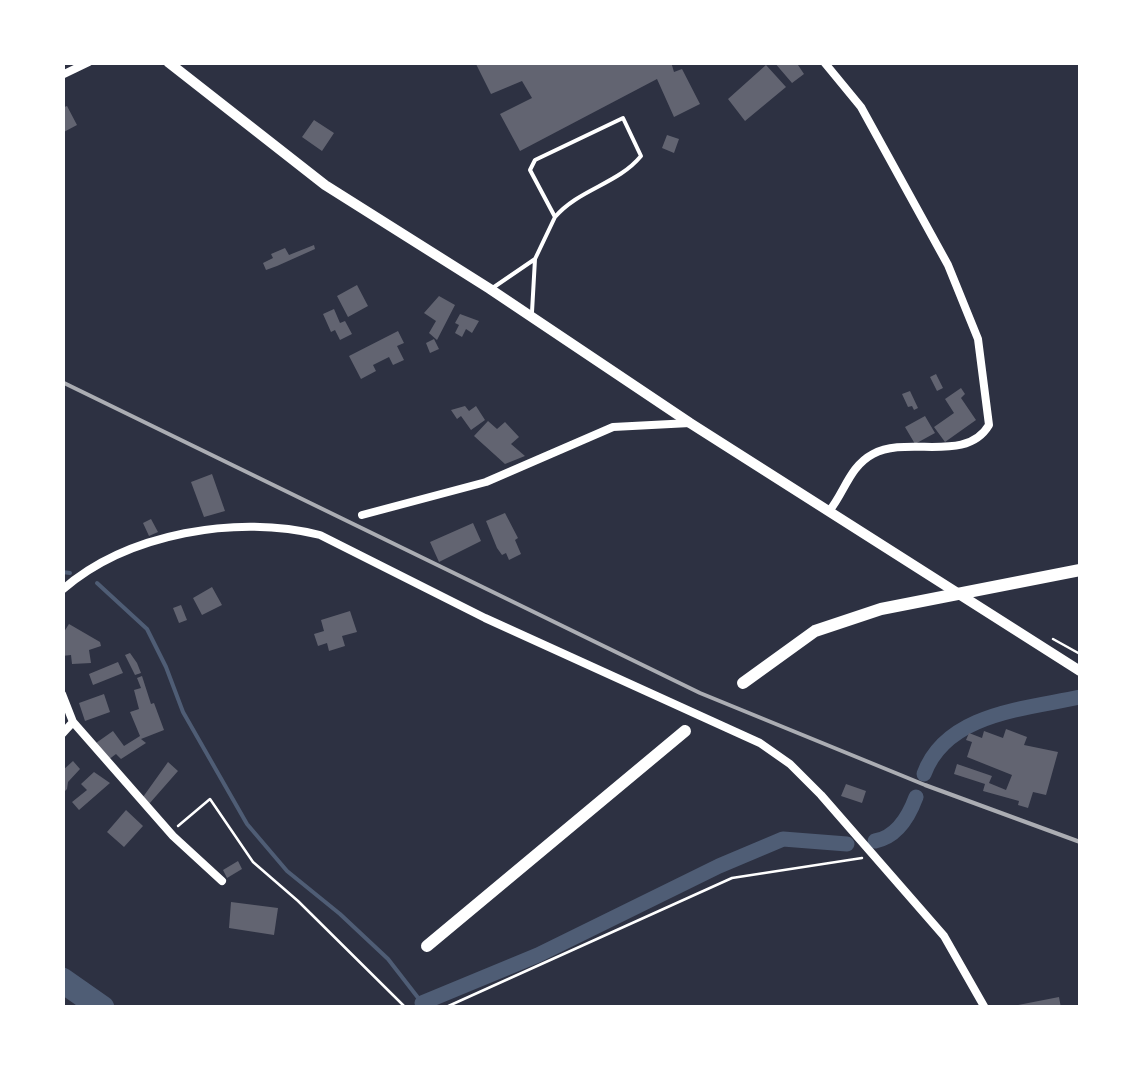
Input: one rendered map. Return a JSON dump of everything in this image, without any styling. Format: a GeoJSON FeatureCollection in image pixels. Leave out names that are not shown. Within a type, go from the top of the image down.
{"type":"FeatureCollection","features":[{"type":"Feature","properties":{"kind":"highway"},"geometry":{"type":"LineString","coordinates":[[743,683],[815,631],[881,609],[1080,570]]}},
{"type":"Feature","properties":{"kind":"highway"},"geometry":{"type":"LineString","coordinates":[[427,946],[685,731]]}},
{"type":"Feature","properties":{"kind":"main road"},"geometry":{"type":"LineString","coordinates":[[168,62],[325,185],[1080,671]]}},
{"type":"Feature","properties":{"kind":"street"},"geometry":{"type":"LineString","coordinates":[[62,75],[89,62]]}},
{"type":"Feature","properties":{"kind":"street"},"geometry":{"type":"LineString","coordinates":[[824,62],[861,107],[948,265],[978,339],[990,426],[965,446],[886,449],[870,455],[856,466],[830,510]]}},
{"type":"Feature","properties":{"kind":"street"},"geometry":{"type":"LineString","coordinates":[[362,514],[486,482],[613,426],[690,423]]}},
{"type":"Feature","properties":{"kind":"street"},"geometry":{"type":"LineString","coordinates":[[66,586],[82,572],[122,553],[203,528],[296,529],[320,535],[486,618],[760,743],[800,774],[944,936],[985,1008]]}},
{"type":"Feature","properties":{"kind":"street"},"geometry":{"type":"LineString","coordinates":[[62,694],[73,722],[170,832],[222,882]]}},
{"type":"Feature","properties":{"kind":"street"},"geometry":{"type":"LineString","coordinates":[[62,734],[73,722]]}},
{"type":"Feature","properties":{"kind":"lane"},"geometry":{"type":"LineString","coordinates":[[532,317],[535,260],[555,217],[567,202],[630,169],[641,156],[623,118],[535,160],[530,170],[555,217]]}},
{"type":"Feature","properties":{"kind":"lane"},"geometry":{"type":"LineString","coordinates":[[490,289],[535,260]]}},
{"type":"Feature","properties":{"kind":"path"},"geometry":{"type":"LineString","coordinates":[[170,832],[210,800],[253,862],[310,912],[406,1008]]}},
{"type":"Feature","properties":{"kind":"path"},"geometry":{"type":"LineString","coordinates":[[444,1008],[732,878],[874,857]]}},
{"type":"Feature","properties":{"kind":"building"},"geometry":{"type":"Polygon","coordinates":[[[475,62],[671,62],[674,72],[682,69],[700,104],[674,117],[657,79],[520,151],[500,114],[532,98],[522,81],[491,94],[475,62]]]}},
{"type":"Feature","properties":{"kind":"building"},"geometry":{"type":"Polygon","coordinates":[[[774,62],[796,62],[804,74],[792,83],[774,62]]]}},
{"type":"Feature","properties":{"kind":"building"},"geometry":{"type":"Polygon","coordinates":[[[766,65],[786,87],[745,121],[728,99],[766,65]]]}},
{"type":"Feature","properties":{"kind":"building"},"geometry":{"type":"Polygon","coordinates":[[[67,106],[77,125],[62,133],[62,108],[67,106]]]}},
{"type":"Feature","properties":{"kind":"building"},"geometry":{"type":"Polygon","coordinates":[[[314,120],[334,133],[322,151],[302,137],[314,120]]]}},
{"type":"Feature","properties":{"kind":"building"},"geometry":{"type":"Polygon","coordinates":[[[667,135],[679,139],[674,153],[662,148],[667,135]]]}},
{"type":"Feature","properties":{"kind":"building"},"geometry":{"type":"Polygon","coordinates":[[[314,245],[315,249],[266,270],[263,263],[273,258],[271,254],[285,248],[289,255],[314,245]]]}},
{"type":"Feature","properties":{"kind":"building"},"geometry":{"type":"Polygon","coordinates":[[[357,285],[368,306],[348,317],[337,296],[357,285]]]}},
{"type":"Feature","properties":{"kind":"building"},"geometry":{"type":"Polygon","coordinates":[[[439,296],[455,305],[437,340],[429,333],[436,321],[424,313],[439,296]]]}},
{"type":"Feature","properties":{"kind":"building"},"geometry":{"type":"Polygon","coordinates":[[[334,309],[340,323],[345,321],[352,334],[340,340],[335,330],[331,332],[323,314],[334,309]]]}},
{"type":"Feature","properties":{"kind":"building"},"geometry":{"type":"Polygon","coordinates":[[[460,314],[479,321],[472,333],[466,329],[462,337],[455,333],[460,314]]]}},
{"type":"Feature","properties":{"kind":"building"},"geometry":{"type":"Polygon","coordinates":[[[398,331],[404,343],[397,346],[404,360],[393,365],[389,357],[373,365],[376,371],[361,379],[349,356],[398,331]]]}},
{"type":"Feature","properties":{"kind":"building"},"geometry":{"type":"Polygon","coordinates":[[[434,339],[439,349],[430,353],[426,343],[434,339]]]}},
{"type":"Feature","properties":{"kind":"building"},"geometry":{"type":"Polygon","coordinates":[[[936,374],[943,388],[937,391],[930,377],[936,374]]]}},
{"type":"Feature","properties":{"kind":"building"},"geometry":{"type":"Polygon","coordinates":[[[961,388],[965,394],[961,398],[976,420],[945,442],[934,427],[954,413],[945,399],[961,388]]]}},
{"type":"Feature","properties":{"kind":"building"},"geometry":{"type":"Polygon","coordinates":[[[910,391],[918,408],[914,410],[902,394],[910,391]]]}},
{"type":"Feature","properties":{"kind":"building"},"geometry":{"type":"Polygon","coordinates":[[[465,406],[469,411],[476,406],[485,420],[471,430],[451,410],[465,406]]]}},
{"type":"Feature","properties":{"kind":"building"},"geometry":{"type":"Polygon","coordinates":[[[925,416],[935,433],[915,444],[905,427],[925,416]]]}},
{"type":"Feature","properties":{"kind":"building"},"geometry":{"type":"Polygon","coordinates":[[[488,421],[497,429],[505,422],[519,437],[511,444],[525,456],[505,464],[474,436],[488,421]]]}},
{"type":"Feature","properties":{"kind":"building"},"geometry":{"type":"Polygon","coordinates":[[[212,474],[225,511],[204,517],[191,482],[212,474]]]}},
{"type":"Feature","properties":{"kind":"building"},"geometry":{"type":"Polygon","coordinates":[[[505,513],[518,538],[515,540],[521,554],[509,560],[497,548],[486,521],[505,513]]]}},
{"type":"Feature","properties":{"kind":"building"},"geometry":{"type":"Polygon","coordinates":[[[151,519],[158,532],[149,536],[143,523],[151,519]]]}},
{"type":"Feature","properties":{"kind":"building"},"geometry":{"type":"Polygon","coordinates":[[[473,523],[481,541],[439,562],[430,542],[473,523]]]}},
{"type":"Feature","properties":{"kind":"building"},"geometry":{"type":"Polygon","coordinates":[[[212,587],[222,605],[202,615],[193,598],[212,587]]]}},
{"type":"Feature","properties":{"kind":"building"},"geometry":{"type":"Polygon","coordinates":[[[181,605],[187,620],[179,623],[173,608],[181,605]]]}},
{"type":"Feature","properties":{"kind":"building"},"geometry":{"type":"Polygon","coordinates":[[[350,611],[357,632],[342,636],[345,646],[329,651],[327,643],[318,646],[314,634],[324,631],[321,620],[350,611]]]}},
{"type":"Feature","properties":{"kind":"building"},"geometry":{"type":"Polygon","coordinates":[[[69,624],[100,642],[101,646],[89,650],[91,663],[72,664],[71,655],[62,656],[62,635],[69,624]]]}},
{"type":"Feature","properties":{"kind":"building"},"geometry":{"type":"Polygon","coordinates":[[[130,653],[141,673],[135,675],[125,655],[130,653]]]}},
{"type":"Feature","properties":{"kind":"building"},"geometry":{"type":"Polygon","coordinates":[[[118,662],[123,673],[93,685],[89,674],[118,662]]]}},
{"type":"Feature","properties":{"kind":"building"},"geometry":{"type":"Polygon","coordinates":[[[142,676],[164,730],[141,739],[146,743],[121,759],[116,754],[108,760],[96,743],[113,731],[124,746],[140,736],[130,712],[139,709],[134,690],[141,688],[137,678],[142,676]]]}},
{"type":"Feature","properties":{"kind":"building"},"geometry":{"type":"Polygon","coordinates":[[[104,694],[110,712],[85,721],[79,703],[104,694]]]}},
{"type":"Feature","properties":{"kind":"building"},"geometry":{"type":"Polygon","coordinates":[[[1006,729],[1027,737],[1024,745],[1058,752],[1046,795],[1033,792],[1028,808],[1018,805],[1019,801],[983,791],[985,784],[954,774],[957,764],[992,776],[989,783],[1006,790],[1012,775],[967,757],[972,742],[966,740],[969,733],[982,738],[984,731],[1003,738],[1006,729]]]}},
{"type":"Feature","properties":{"kind":"building"},"geometry":{"type":"Polygon","coordinates":[[[73,761],[80,769],[62,794],[62,771],[73,761]]]}},
{"type":"Feature","properties":{"kind":"building"},"geometry":{"type":"Polygon","coordinates":[[[168,762],[178,771],[149,804],[143,797],[168,762]]]}},
{"type":"Feature","properties":{"kind":"building"},"geometry":{"type":"Polygon","coordinates":[[[94,772],[110,783],[79,810],[72,802],[87,790],[81,784],[94,772]]]}},
{"type":"Feature","properties":{"kind":"building"},"geometry":{"type":"Polygon","coordinates":[[[846,784],[866,791],[862,803],[841,796],[846,784]]]}},
{"type":"Feature","properties":{"kind":"building"},"geometry":{"type":"Polygon","coordinates":[[[126,810],[143,826],[124,847],[107,832],[126,810]]]}},
{"type":"Feature","properties":{"kind":"building"},"geometry":{"type":"Polygon","coordinates":[[[238,861],[242,869],[227,878],[223,870],[238,861]]]}},
{"type":"Feature","properties":{"kind":"building"},"geometry":{"type":"Polygon","coordinates":[[[231,902],[278,908],[274,935],[229,928],[231,902]]]}},
{"type":"Feature","properties":{"kind":"building"},"geometry":{"type":"Polygon","coordinates":[[[1059,997],[1061,1008],[1013,1006],[1059,997]]]}},
{"type":"Feature","properties":{"kind":"waterway"},"geometry":{"type":"LineString","coordinates":[[62,572],[70,573]]}},
{"type":"Feature","properties":{"kind":"waterway"},"geometry":{"type":"LineString","coordinates":[[97,583],[147,629],[183,712],[247,824],[287,871],[388,959],[426,1008]]}},
{"type":"Feature","properties":{"kind":"waterway"},"geometry":{"type":"LineString","coordinates":[[924,774],[935,754],[969,726],[1012,711],[1080,697]]}},
{"type":"Feature","properties":{"kind":"waterway"},"geometry":{"type":"LineString","coordinates":[[875,841],[901,825],[916,797]]}},
{"type":"Feature","properties":{"kind":"waterway"},"geometry":{"type":"LineString","coordinates":[[422,1003],[538,955],[783,839],[847,844]]}},
{"type":"Feature","properties":{"kind":"waterway"},"geometry":{"type":"LineString","coordinates":[[62,980],[102,1008]]}},
{"type":"Feature","properties":{"kind":"railway"},"geometry":{"type":"LineString","coordinates":[[62,382],[700,693],[925,785],[1080,842]]}}]}
